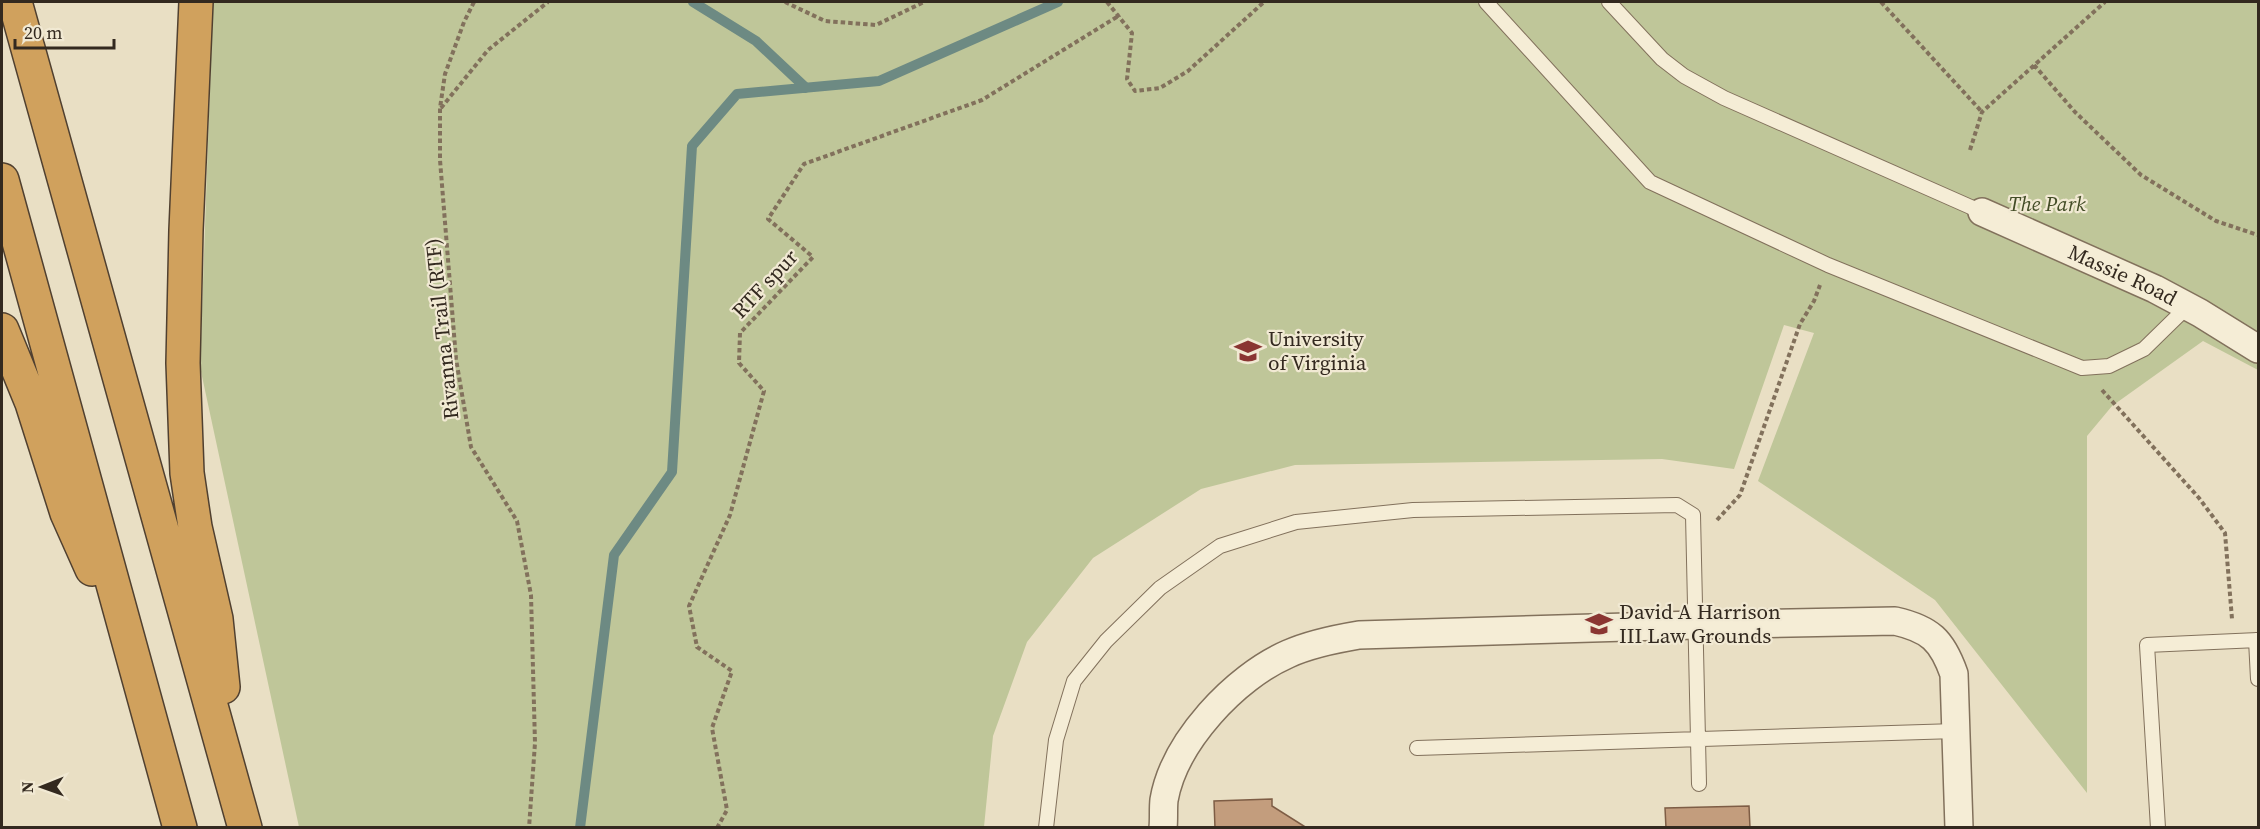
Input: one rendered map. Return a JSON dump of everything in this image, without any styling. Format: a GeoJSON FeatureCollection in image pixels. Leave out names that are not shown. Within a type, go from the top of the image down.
{"type":"FeatureCollection","features":[{"type":"Feature","properties":{"kind":"highway"},"geometry":{"type":"LineString","coordinates":[[15,2],[245,828]]}},
{"type":"Feature","properties":{"kind":"highway"},"geometry":{"type":"LineString","coordinates":[[196,2],[183,352],[187,473],[195,527],[216,619],[231,776]]}},
{"type":"Feature","properties":{"kind":"highway"},"geometry":{"type":"LineString","coordinates":[[2,180],[180,828]]}},
{"type":"Feature","properties":{"kind":"highway"},"geometry":{"type":"LineString","coordinates":[[2,330],[32,403],[67,513],[134,662]]}},
{"type":"Feature","properties":{"kind":"street","name":"Massie Road"},"geometry":{"type":"LineString","coordinates":[[1982,212],[2155,289],[2259,349]]}},
{"type":"Feature","properties":{"kind":"street"},"geometry":{"type":"LineString","coordinates":[[1163,828],[1164,800],[1175,769],[1195,733],[1215,707],[1252,675],[1287,654],[1327,641],[1359,635],[1695,624],[1895,621],[1917,626],[1932,636],[1947,653],[1954,674],[1959,828]]}},
{"type":"Feature","properties":{"kind":"lane"},"geometry":{"type":"LineString","coordinates":[[1486,2],[1650,182],[1828,265],[2082,368],[2109,366],[2144,349],[2188,306]]}},
{"type":"Feature","properties":{"kind":"lane"},"geometry":{"type":"LineString","coordinates":[[1609,2],[1662,59],[1684,76],[1725,98],[1982,212]]}},
{"type":"Feature","properties":{"kind":"lane"},"geometry":{"type":"LineString","coordinates":[[1046,828],[1056,740],[1074,681],[1106,641],[1160,588],[1220,546],[1296,522],[1413,510],[1677,505],[1693,515],[1699,784]]}},
{"type":"Feature","properties":{"kind":"lane"},"geometry":{"type":"LineString","coordinates":[[2158,828],[2147,645],[2258,640],[2259,679]]}},
{"type":"Feature","properties":{"kind":"lane"},"geometry":{"type":"LineString","coordinates":[[1417,747],[1956,731]]}},
{"type":"Feature","properties":{"kind":"path","name":"Rivanna Trail (RTF)"},"geometry":{"type":"LineString","coordinates":[[474,2],[464,22],[445,74],[440,108],[440,160],[456,359],[471,447],[517,521],[531,595],[535,744],[529,828]]}},
{"type":"Feature","properties":{"kind":"path"},"geometry":{"type":"LineString","coordinates":[[440,108],[488,50],[548,2]]}},
{"type":"Feature","properties":{"kind":"path"},"geometry":{"type":"LineString","coordinates":[[785,2],[825,21],[876,25],[924,2]]}},
{"type":"Feature","properties":{"kind":"path"},"geometry":{"type":"LineString","coordinates":[[1107,2],[1120,15],[1132,33],[1128,79],[1135,91],[1160,88],[1188,71],[1264,2]]}},
{"type":"Feature","properties":{"kind":"path"},"geometry":{"type":"LineString","coordinates":[[1881,2],[1982,112]]}},
{"type":"Feature","properties":{"kind":"path"},"geometry":{"type":"LineString","coordinates":[[1970,150],[1982,112],[2105,2]]}},
{"type":"Feature","properties":{"kind":"path","name":"RTF spur"},"geometry":{"type":"LineString","coordinates":[[717,828],[727,810],[712,728],[732,672],[697,647],[690,606],[730,515],[764,391],[739,363],[740,333],[813,257],[768,219],[804,164],[982,100],[1120,15]]}},
{"type":"Feature","properties":{"kind":"path"},"geometry":{"type":"LineString","coordinates":[[2034,65],[2075,112],[2141,175],[2216,221],[2259,235]]}},
{"type":"Feature","properties":{"kind":"path"},"geometry":{"type":"LineString","coordinates":[[1716,522],[1740,495],[1800,324],[1814,301]]}},
{"type":"Feature","properties":{"kind":"path"},"geometry":{"type":"LineString","coordinates":[[2082,368],[2199,498],[2224,533],[2234,641]]}},
{"type":"Feature","properties":{"kind":"green space","name":"University of Virginia"},"geometry":{"type":"Polygon","coordinates":[[[213,2],[2258,2],[2258,370],[2203,341],[2112,406],[2087,436],[2087,793],[1935,600],[1758,481],[1814,333],[1784,325],[1734,469],[1662,459],[1295,465],[1201,489],[1093,558],[1027,642],[993,736],[984,827],[299,827],[200,367],[213,2]]]}},
{"type":"Feature","properties":{"kind":"building"},"geometry":{"type":"Polygon","coordinates":[[[1272,799],[1272,806],[1307,828],[1215,828],[1214,801],[1272,799]]]}},
{"type":"Feature","properties":{"kind":"building"},"geometry":{"type":"Polygon","coordinates":[[[1749,806],[1750,828],[1666,828],[1665,808],[1749,806]]]}},
{"type":"Feature","properties":{"kind":"waterway"},"geometry":{"type":"LineString","coordinates":[[693,2],[756,41],[806,88]]}},
{"type":"Feature","properties":{"kind":"waterway"},"geometry":{"type":"LineString","coordinates":[[580,828],[614,555],[672,472],[692,146],[737,94],[879,81],[1058,2]]}},
{"type":"Feature","properties":{"kind":"place","name":"University of Virginia"},"geometry":{"type":"Point","coordinates":[1248,351]}},
{"type":"Feature","properties":{"kind":"place","name":"David A Harrison III Law Grounds"},"geometry":{"type":"Point","coordinates":[1599,624]}},
{"type":"Feature","properties":{"kind":"park label","name":"The Park"},"geometry":{"type":"Point","coordinates":[2047,204]}}]}
